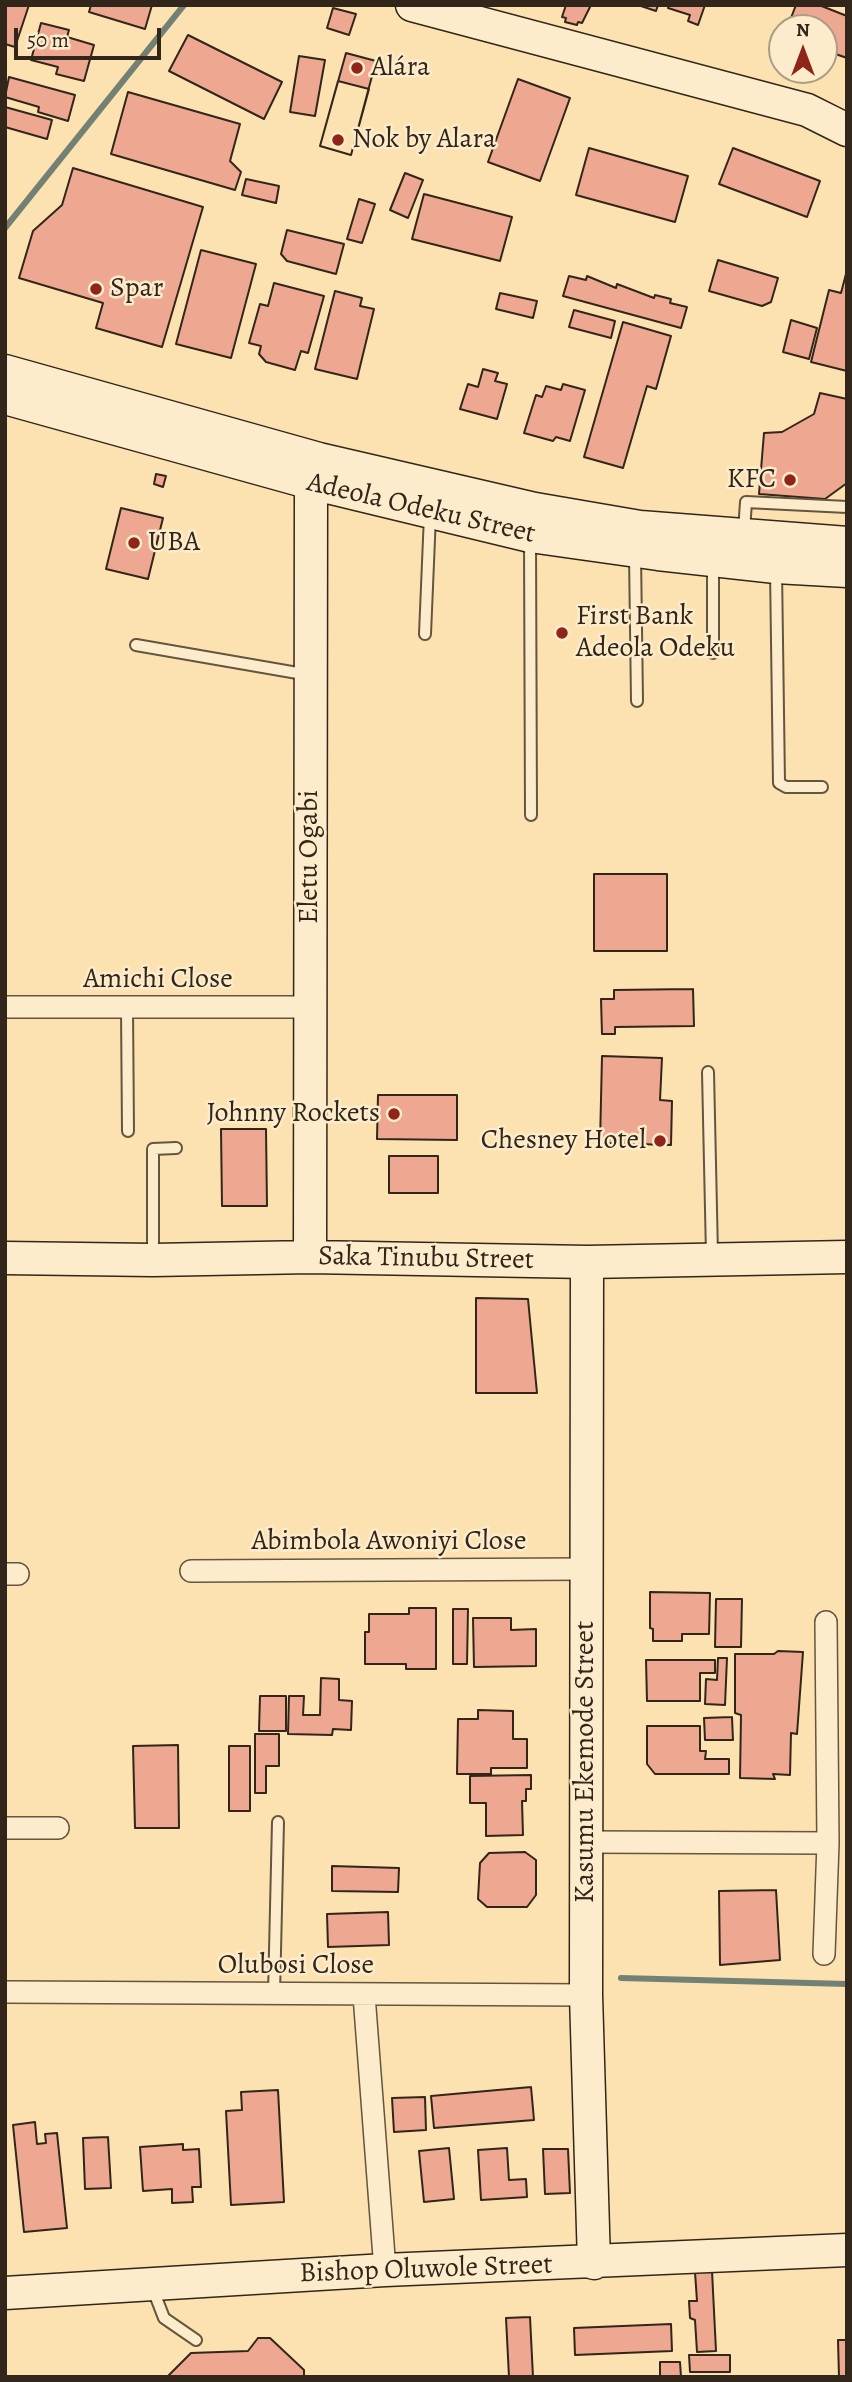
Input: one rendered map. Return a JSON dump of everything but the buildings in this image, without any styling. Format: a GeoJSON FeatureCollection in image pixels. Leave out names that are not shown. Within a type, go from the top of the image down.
{"type":"FeatureCollection","features":[{"type":"Feature","properties":{"kind":"street"},"geometry":{"type":"LineString","coordinates":[[412,5],[807,110],[847,130]]}},
{"type":"Feature","properties":{"kind":"street","name":"Adeola Odeku Street"},"geometry":{"type":"LineString","coordinates":[[5,371],[131,420]]}},
{"type":"Feature","properties":{"kind":"street","name":"Adeola Odeku Street"},"geometry":{"type":"LineString","coordinates":[[5,398],[131,420],[315,471],[430,512],[530,536],[776,567],[847,571]]}},
{"type":"Feature","properties":{"kind":"street","name":"Adeola Odeku Street"},"geometry":{"type":"LineString","coordinates":[[315,471],[640,527],[847,543]]}},
{"type":"Feature","properties":{"kind":"street","name":"Eletu Ogabi"},"geometry":{"type":"LineString","coordinates":[[310,1256],[311,676],[315,471]]}},
{"type":"Feature","properties":{"kind":"street","name":"Amichi Close"},"geometry":{"type":"LineString","coordinates":[[5,1007],[310,1007]]}},
{"type":"Feature","properties":{"kind":"street","name":"Saka Tinubu Street"},"geometry":{"type":"LineString","coordinates":[[5,1258],[153,1260],[310,1256],[587,1262],[847,1257]]}},
{"type":"Feature","properties":{"kind":"street","name":"Kasumu Ekemode Street"},"geometry":{"type":"LineString","coordinates":[[587,1262],[586,1995],[594,2263]]}},
{"type":"Feature","properties":{"kind":"street","name":"Abimbola Awoniyi Close"},"geometry":{"type":"LineString","coordinates":[[191,1571],[587,1569]]}},
{"type":"Feature","properties":{"kind":"street"},"geometry":{"type":"LineString","coordinates":[[824,1954],[828,1843],[826,1622]]}},
{"type":"Feature","properties":{"kind":"street"},"geometry":{"type":"LineString","coordinates":[[5,1828],[58,1828]]}},
{"type":"Feature","properties":{"kind":"street"},"geometry":{"type":"LineString","coordinates":[[586,1842],[828,1843]]}},
{"type":"Feature","properties":{"kind":"street","name":"Olubosi Close"},"geometry":{"type":"LineString","coordinates":[[5,1992],[586,1995]]}},
{"type":"Feature","properties":{"kind":"street"},"geometry":{"type":"LineString","coordinates":[[364,1995],[385,2270]]}},
{"type":"Feature","properties":{"kind":"street","name":"Bishop Oluwole Street"},"geometry":{"type":"LineString","coordinates":[[5,2293],[385,2270],[847,2250]]}},
{"type":"Feature","properties":{"kind":"lane"},"geometry":{"type":"LineString","coordinates":[[743,537],[746,502],[847,507]]}},
{"type":"Feature","properties":{"kind":"lane"},"geometry":{"type":"LineString","coordinates":[[425,634],[430,512]]}},
{"type":"Feature","properties":{"kind":"lane"},"geometry":{"type":"LineString","coordinates":[[530,536],[531,815]]}},
{"type":"Feature","properties":{"kind":"lane"},"geometry":{"type":"LineString","coordinates":[[635,551],[637,701]]}},
{"type":"Feature","properties":{"kind":"lane"},"geometry":{"type":"LineString","coordinates":[[713,559],[713,653]]}},
{"type":"Feature","properties":{"kind":"lane"},"geometry":{"type":"LineString","coordinates":[[776,567],[779,783],[786,787],[822,787]]}},
{"type":"Feature","properties":{"kind":"lane"},"geometry":{"type":"LineString","coordinates":[[136,646],[311,676]]}},
{"type":"Feature","properties":{"kind":"lane"},"geometry":{"type":"LineString","coordinates":[[127,1008],[128,1131]]}},
{"type":"Feature","properties":{"kind":"lane"},"geometry":{"type":"LineString","coordinates":[[708,1072],[712,1258]]}},
{"type":"Feature","properties":{"kind":"lane"},"geometry":{"type":"LineString","coordinates":[[153,1260],[153,1149],[176,1148]]}},
{"type":"Feature","properties":{"kind":"lane"},"geometry":{"type":"LineString","coordinates":[[274,1994],[278,1822]]}},
{"type":"Feature","properties":{"kind":"lane"},"geometry":{"type":"LineString","coordinates":[[151,2284],[157,2306],[164,2318],[196,2340]]}},
{"type":"Feature","properties":{"kind":"waterway"},"geometry":{"type":"LineString","coordinates":[[5,228],[184,5]]}},
{"type":"Feature","properties":{"kind":"waterway"},"geometry":{"type":"LineString","coordinates":[[621,1978],[847,1984]]}},
{"type":"Feature","properties":{"kind":"place","name":"Alára"},"geometry":{"type":"Point","coordinates":[357,68]}},
{"type":"Feature","properties":{"kind":"place","name":"Nok by Alara"},"geometry":{"type":"Point","coordinates":[338,140]}},
{"type":"Feature","properties":{"kind":"place","name":"Spar"},"geometry":{"type":"Point","coordinates":[96,289]}},
{"type":"Feature","properties":{"kind":"place","name":"KFC"},"geometry":{"type":"Point","coordinates":[790,480]}},
{"type":"Feature","properties":{"kind":"place","name":"UBA"},"geometry":{"type":"Point","coordinates":[134,543]}},
{"type":"Feature","properties":{"kind":"place","name":"First Bank Adeola Odeku"},"geometry":{"type":"Point","coordinates":[562,633]}},
{"type":"Feature","properties":{"kind":"place","name":"Johnny Rockets"},"geometry":{"type":"Point","coordinates":[394,1114]}},
{"type":"Feature","properties":{"kind":"place","name":"Chesney Hotel"},"geometry":{"type":"Point","coordinates":[660,1141]}}]}
